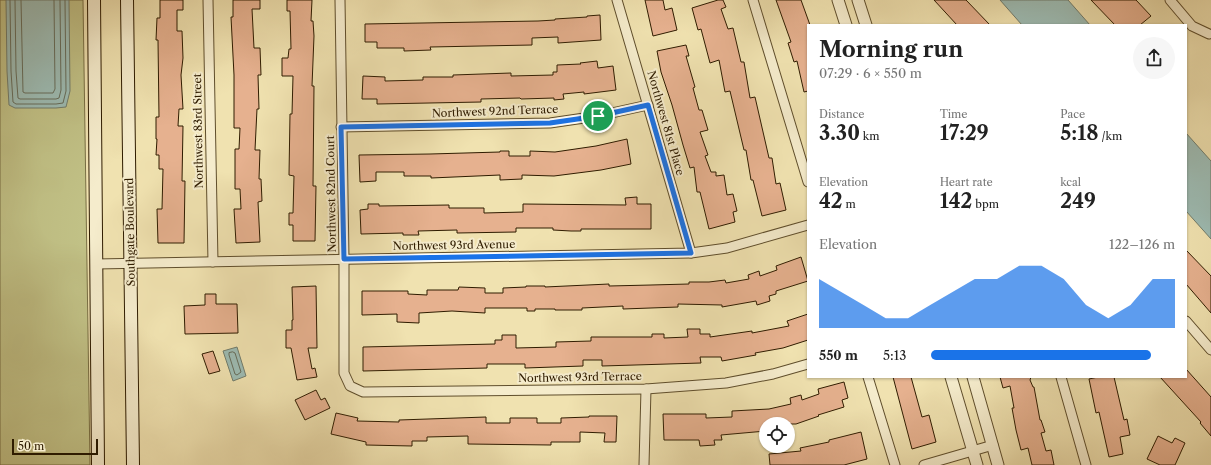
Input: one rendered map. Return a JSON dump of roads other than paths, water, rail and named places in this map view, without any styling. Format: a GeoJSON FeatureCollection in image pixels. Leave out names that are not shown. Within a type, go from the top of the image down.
{"type":"FeatureCollection","features":[{"type":"Feature","properties":{"kind":"main road"},"geometry":{"type":"LineString","coordinates":[[94,0],[98,465]]}},
{"type":"Feature","properties":{"kind":"main road","name":"Southgate Boulevard"},"geometry":{"type":"LineString","coordinates":[[127,0],[132,465]]}},
{"type":"Feature","properties":{"kind":"street","name":"Northwest 83rd Street"},"geometry":{"type":"LineString","coordinates":[[208,0],[213,262]]}},
{"type":"Feature","properties":{"kind":"street","name":"Northwest 82nd Court"},"geometry":{"type":"LineString","coordinates":[[340,0],[344,259],[344,373],[350,386]]}},
{"type":"Feature","properties":{"kind":"street","name":"Northwest 81st Place"},"geometry":{"type":"LineString","coordinates":[[617,0],[691,253]]}},
{"type":"Feature","properties":{"kind":"street"},"geometry":{"type":"LineString","coordinates":[[753,0],[807,179]]}},
{"type":"Feature","properties":{"kind":"street"},"geometry":{"type":"LineString","coordinates":[[838,0],[846,24]]}},
{"type":"Feature","properties":{"kind":"street"},"geometry":{"type":"LineString","coordinates":[[858,0],[866,24]]}},
{"type":"Feature","properties":{"kind":"street"},"geometry":{"type":"LineString","coordinates":[[1170,0],[1192,26],[1209,34]]}},
{"type":"Feature","properties":{"kind":"street","name":"Northwest 92nd Terrace"},"geometry":{"type":"LineString","coordinates":[[341,127],[550,123],[598,116],[648,105]]}},
{"type":"Feature","properties":{"kind":"street","name":"Northwest 93rd Avenue"},"geometry":{"type":"LineString","coordinates":[[96,264],[691,253],[727,248],[807,225]]}},
{"type":"Feature","properties":{"kind":"street"},"geometry":{"type":"LineString","coordinates":[[1187,322],[1211,350]]}},
{"type":"Feature","properties":{"kind":"street","name":"Northwest 93rd Terrace"},"geometry":{"type":"LineString","coordinates":[[350,386],[363,392],[646,389],[726,383],[773,374],[807,364]]}},
{"type":"Feature","properties":{"kind":"street"},"geometry":{"type":"LineString","coordinates":[[868,378],[895,465]]}},
{"type":"Feature","properties":{"kind":"street"},"geometry":{"type":"LineString","coordinates":[[951,378],[977,465]]}},
{"type":"Feature","properties":{"kind":"street"},"geometry":{"type":"LineString","coordinates":[[973,378],[998,465]]}},
{"type":"Feature","properties":{"kind":"street"},"geometry":{"type":"LineString","coordinates":[[1061,378],[1086,465]]}},
{"type":"Feature","properties":{"kind":"street"},"geometry":{"type":"LineString","coordinates":[[644,465],[646,389]]}},
{"type":"Feature","properties":{"kind":"street"},"geometry":{"type":"LineString","coordinates":[[924,465],[993,445]]}},
{"type":"Feature","properties":{"kind":"water"},"geometry":{"type":"Polygon","coordinates":[[[6,0],[69,0],[70,91],[66,107],[15,108],[9,105],[6,0]]]}},
{"type":"Feature","properties":{"kind":"water"},"geometry":{"type":"Polygon","coordinates":[[[1000,0],[1068,0],[1089,24],[1021,24],[1000,0]]]}},
{"type":"Feature","properties":{"kind":"water"},"geometry":{"type":"Polygon","coordinates":[[[1187,134],[1211,161],[1211,239],[1187,212],[1187,134]]]}},
{"type":"Feature","properties":{"kind":"water"},"geometry":{"type":"Polygon","coordinates":[[[237,347],[246,376],[233,381],[223,351],[237,347]]]}}]}
